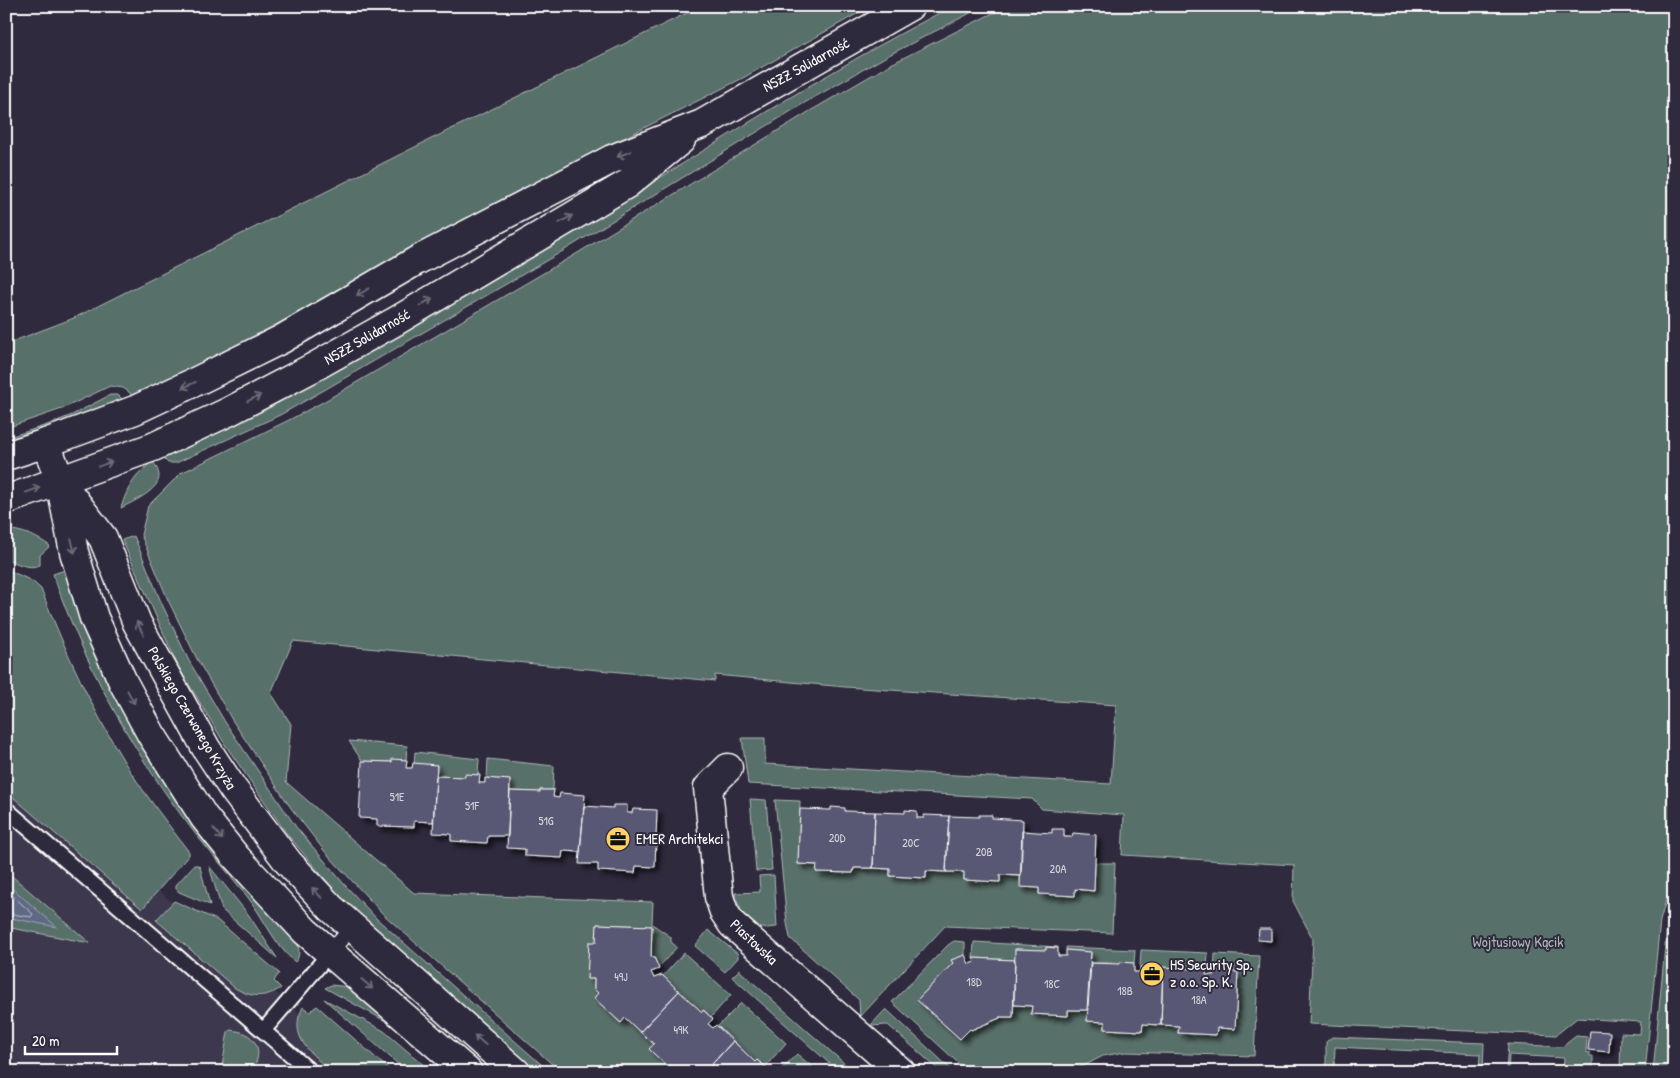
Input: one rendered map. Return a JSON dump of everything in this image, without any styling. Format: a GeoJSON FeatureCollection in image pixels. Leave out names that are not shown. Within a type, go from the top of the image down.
{"type":"FeatureCollection","features":[{"type":"Feature","properties":{"kind":"street","name":"NSZZ Solidarność"},"geometry":{"type":"LineString","coordinates":[[6,456],[134,410],[201,380],[282,338],[416,261],[604,163],[702,124],[910,6]]}},
{"type":"Feature","properties":{"kind":"street","name":"NSZZ Solidarność"},"geometry":{"type":"LineString","coordinates":[[6,500],[152,447],[228,412],[312,368],[396,321],[627,184],[702,124]]}},
{"type":"Feature","properties":{"kind":"street","name":"Polskiego Czerwonego Krzyża"},"geometry":{"type":"LineString","coordinates":[[46,443],[60,481],[74,552],[94,618],[122,682],[151,734],[204,817],[236,857],[305,931],[468,1072]]}},
{"type":"Feature","properties":{"kind":"street","name":"Polskiego Czerwonego Krzyża"},"geometry":{"type":"LineString","coordinates":[[60,481],[103,538],[137,623],[206,748],[233,789],[288,862],[331,908],[516,1072]]}},
{"type":"Feature","properties":{"kind":"street","name":"Piastowska"},"geometry":{"type":"LineString","coordinates":[[728,768],[708,788],[719,897],[724,912],[732,924],[900,1072]]}},
{"type":"Feature","properties":{"kind":"lane"},"geometry":{"type":"LineString","coordinates":[[6,809],[311,1072]]}},
{"type":"Feature","properties":{"kind":"lane"},"geometry":{"type":"LineString","coordinates":[[263,1031],[352,927]]}},
{"type":"Feature","properties":{"kind":"shaded area"},"geometry":{"type":"Polygon","coordinates":[[[6,768],[80,822],[367,1072],[6,1072],[6,768]]]}},
{"type":"Feature","properties":{"kind":"green space"},"geometry":{"type":"Polygon","coordinates":[[[701,6],[871,6],[741,79],[503,199],[304,314],[134,399],[123,388],[110,386],[62,409],[6,428],[6,344],[74,318],[701,6]]]}},
{"type":"Feature","properties":{"kind":"green space"},"geometry":{"type":"Polygon","coordinates":[[[953,6],[984,6],[887,56],[806,102],[568,248],[280,415],[176,463],[168,463],[162,457],[274,405],[383,344],[563,238],[804,89],[953,6]]]}},
{"type":"Feature","properties":{"kind":"green space","name":"Wojtusiowy Kącik"},"geometry":{"type":"Polygon","coordinates":[[[1007,6],[1674,6],[1674,890],[1666,900],[1660,921],[1645,1072],[1620,1072],[1621,1033],[1640,1034],[1641,1022],[1577,1018],[1556,1035],[1309,1024],[1313,939],[1293,901],[1294,865],[1122,855],[1124,815],[1042,809],[1032,799],[748,784],[742,738],[765,738],[765,764],[1111,784],[1116,705],[845,687],[715,675],[715,681],[293,641],[271,693],[291,724],[286,782],[414,893],[653,902],[652,924],[671,937],[671,942],[677,947],[658,968],[654,957],[651,957],[652,926],[597,924],[596,942],[588,979],[594,979],[594,989],[598,993],[594,999],[620,1023],[625,1018],[654,1044],[649,1049],[673,1072],[561,1072],[383,914],[326,853],[291,808],[232,720],[197,659],[168,600],[141,535],[148,506],[181,473],[323,402],[576,254],[810,111],[891,64],[1007,6]]]}},
{"type":"Feature","properties":{"kind":"green space"},"geometry":{"type":"Polygon","coordinates":[[[110,395],[118,395],[125,402],[6,444],[6,438],[72,415],[110,395]]]}},
{"type":"Feature","properties":{"kind":"green space"},"geometry":{"type":"Polygon","coordinates":[[[153,461],[159,476],[155,486],[144,495],[121,508],[133,482],[153,461]]]}},
{"type":"Feature","properties":{"kind":"green space"},"geometry":{"type":"Polygon","coordinates":[[[6,529],[29,534],[50,546],[40,555],[40,565],[31,567],[6,559],[6,529]]]}},
{"type":"Feature","properties":{"kind":"green space"},"geometry":{"type":"Polygon","coordinates":[[[134,536],[161,602],[189,661],[225,722],[296,827],[344,884],[377,919],[550,1072],[532,1072],[410,966],[346,904],[287,834],[226,746],[179,668],[122,540],[134,536]]]}},
{"type":"Feature","properties":{"kind":"green space"},"geometry":{"type":"Polygon","coordinates":[[[6,569],[32,581],[41,589],[80,680],[103,725],[128,768],[189,852],[189,855],[142,909],[6,791],[6,569]]]}},
{"type":"Feature","properties":{"kind":"green space"},"geometry":{"type":"Polygon","coordinates":[[[65,570],[72,585],[296,939],[299,951],[295,962],[275,939],[246,895],[181,815],[125,730],[92,669],[53,574],[65,570]]]}},
{"type":"Feature","properties":{"kind":"green space"},"geometry":{"type":"Polygon","coordinates":[[[349,741],[407,746],[406,760],[392,762],[362,761],[349,741]]]}},
{"type":"Feature","properties":{"kind":"green space"},"geometry":{"type":"Polygon","coordinates":[[[415,752],[479,759],[478,775],[465,777],[436,776],[437,765],[414,764],[415,752]]]}},
{"type":"Feature","properties":{"kind":"green space"},"geometry":{"type":"Polygon","coordinates":[[[488,759],[554,766],[553,790],[540,790],[540,792],[510,791],[510,780],[487,778],[488,759]]]}},
{"type":"Feature","properties":{"kind":"green space"},"geometry":{"type":"Polygon","coordinates":[[[750,799],[766,800],[772,870],[756,871],[750,799]]]}},
{"type":"Feature","properties":{"kind":"green space"},"geometry":{"type":"Polygon","coordinates":[[[775,800],[800,801],[798,864],[817,865],[817,872],[853,873],[854,868],[890,869],[890,876],[926,878],[926,871],[964,872],[964,880],[1000,881],[1000,875],[1021,876],[1039,888],[1039,894],[1074,896],[1075,889],[1094,891],[1095,863],[1115,863],[1112,933],[945,926],[860,1017],[859,1000],[790,938],[775,800]]]}},
{"type":"Feature","properties":{"kind":"green space"},"geometry":{"type":"Polygon","coordinates":[[[194,865],[200,867],[210,905],[176,889],[176,885],[194,865]]]}},
{"type":"Feature","properties":{"kind":"green space"},"geometry":{"type":"Polygon","coordinates":[[[209,866],[248,914],[277,958],[222,910],[209,866]]]}},
{"type":"Feature","properties":{"kind":"green space"},"geometry":{"type":"Polygon","coordinates":[[[6,871],[90,943],[6,927],[6,871]]]}},
{"type":"Feature","properties":{"kind":"green space"},"geometry":{"type":"Polygon","coordinates":[[[774,875],[777,927],[760,928],[746,919],[740,909],[735,893],[760,892],[759,876],[774,875]]]}},
{"type":"Feature","properties":{"kind":"green space"},"geometry":{"type":"Polygon","coordinates":[[[174,901],[217,920],[279,973],[274,981],[281,988],[269,994],[253,995],[235,988],[156,920],[174,901]]]}},
{"type":"Feature","properties":{"kind":"green space"},"geometry":{"type":"Polygon","coordinates":[[[1674,902],[1674,1072],[1653,1072],[1667,925],[1674,902]]]}},
{"type":"Feature","properties":{"kind":"green space"},"geometry":{"type":"Polygon","coordinates":[[[708,930],[738,954],[738,958],[725,972],[695,946],[708,930]]]}},
{"type":"Feature","properties":{"kind":"green space"},"geometry":{"type":"Polygon","coordinates":[[[954,941],[965,942],[965,955],[952,960],[953,963],[917,1000],[960,1039],[970,1029],[999,1017],[1013,1017],[1014,1005],[1032,1006],[1031,1013],[1068,1015],[1068,1010],[1087,1010],[1087,1021],[1105,1022],[1105,1029],[1142,1031],[1143,1024],[1179,1026],[1178,1033],[1216,1035],[1217,1028],[1235,1029],[1238,972],[1214,971],[1215,954],[1259,956],[1254,1056],[1125,1052],[1103,1056],[1072,1072],[968,1072],[892,1002],[954,941]]]}},
{"type":"Feature","properties":{"kind":"green space"},"geometry":{"type":"Polygon","coordinates":[[[974,942],[1058,947],[1058,948],[1047,947],[1046,950],[1016,949],[1015,960],[973,958],[974,942]]]}},
{"type":"Feature","properties":{"kind":"green space"},"geometry":{"type":"Polygon","coordinates":[[[1066,947],[1135,950],[1134,963],[1091,963],[1091,952],[1066,950],[1066,947]]]}},
{"type":"Feature","properties":{"kind":"green space"},"geometry":{"type":"Polygon","coordinates":[[[1141,950],[1208,953],[1207,967],[1194,967],[1194,969],[1140,967],[1141,950]]]}},
{"type":"Feature","properties":{"kind":"green space"},"geometry":{"type":"Polygon","coordinates":[[[684,953],[731,995],[711,1017],[704,1010],[702,1012],[663,976],[684,953]]]}},
{"type":"Feature","properties":{"kind":"green space"},"geometry":{"type":"Polygon","coordinates":[[[740,969],[854,1072],[839,1072],[732,977],[740,969]]]}},
{"type":"Feature","properties":{"kind":"green space"},"geometry":{"type":"Polygon","coordinates":[[[331,985],[350,987],[452,1072],[445,1072],[401,1032],[387,1022],[325,988],[331,985]]]}},
{"type":"Feature","properties":{"kind":"green space"},"geometry":{"type":"Polygon","coordinates":[[[324,999],[384,1031],[432,1072],[407,1072],[324,999]]]}},
{"type":"Feature","properties":{"kind":"green space"},"geometry":{"type":"Polygon","coordinates":[[[741,1003],[786,1043],[765,1067],[757,1060],[755,1062],[718,1026],[741,1003]]]}},
{"type":"Feature","properties":{"kind":"green space"},"geometry":{"type":"Polygon","coordinates":[[[317,1006],[392,1072],[332,1072],[324,1066],[304,1044],[298,1027],[303,1007],[310,1012],[317,1006]]]}},
{"type":"Feature","properties":{"kind":"green space"},"geometry":{"type":"Polygon","coordinates":[[[886,1009],[954,1072],[941,1072],[888,1025],[870,1026],[886,1009]]]}},
{"type":"Feature","properties":{"kind":"green space"},"geometry":{"type":"Polygon","coordinates":[[[230,1030],[244,1033],[251,1037],[257,1046],[258,1057],[250,1072],[221,1072],[228,1032],[230,1030]]]}},
{"type":"Feature","properties":{"kind":"green space"},"geometry":{"type":"Polygon","coordinates":[[[1576,1036],[1587,1037],[1586,1052],[1593,1056],[1593,1072],[1563,1072],[1564,1058],[1509,1055],[1508,1072],[1506,1072],[1508,1044],[1562,1047],[1576,1036]]]}},
{"type":"Feature","properties":{"kind":"green space"},"geometry":{"type":"Polygon","coordinates":[[[1332,1037],[1484,1043],[1483,1072],[1479,1072],[1480,1054],[1335,1047],[1334,1070],[1326,1070],[1326,1042],[1332,1037]]]}},
{"type":"Feature","properties":{"kind":"green space"},"geometry":{"type":"Polygon","coordinates":[[[797,1054],[818,1072],[778,1072],[797,1054]]]}},
{"type":"Feature","properties":{"kind":"water"},"geometry":{"type":"Polygon","coordinates":[[[6,883],[57,927],[6,917],[6,883]]]}},
{"type":"Feature","properties":{"kind":"building"},"geometry":{"type":"Polygon","coordinates":[[[392,759],[407,760],[406,768],[412,768],[413,763],[437,765],[433,822],[414,821],[414,827],[377,826],[377,819],[359,818],[362,761],[392,762],[392,759]]]}},
{"type":"Feature","properties":{"kind":"building"},"geometry":{"type":"Polygon","coordinates":[[[465,774],[480,775],[479,783],[485,783],[485,778],[510,780],[508,836],[488,836],[487,843],[451,841],[451,834],[433,833],[436,776],[465,777],[465,774]]]}},
{"type":"Feature","properties":{"kind":"building"},"geometry":{"type":"Polygon","coordinates":[[[540,790],[554,790],[553,797],[559,798],[560,793],[585,795],[580,852],[563,851],[562,858],[525,856],[525,849],[507,848],[510,791],[540,792],[540,790]]]}},
{"type":"Feature","properties":{"kind":"building"},"geometry":{"type":"Polygon","coordinates":[[[613,805],[627,805],[627,813],[632,813],[633,809],[657,810],[655,867],[636,866],[635,873],[598,871],[598,864],[579,864],[584,806],[613,808],[613,805]]]}},
{"type":"Feature","properties":{"kind":"building"},"geometry":{"type":"Polygon","coordinates":[[[831,807],[845,808],[845,811],[875,812],[873,868],[854,868],[853,873],[816,872],[817,865],[798,864],[800,809],[831,810],[831,807]]]}},
{"type":"Feature","properties":{"kind":"building"},"geometry":{"type":"Polygon","coordinates":[[[905,810],[917,811],[917,818],[924,818],[924,815],[949,816],[946,872],[926,871],[926,878],[890,876],[890,869],[873,868],[875,812],[905,813],[905,810]]]}},
{"type":"Feature","properties":{"kind":"building"},"geometry":{"type":"Polygon","coordinates":[[[979,815],[992,815],[992,818],[1023,820],[1021,876],[1000,875],[1000,882],[964,880],[964,872],[946,872],[949,816],[979,817],[979,815]]]}},
{"type":"Feature","properties":{"kind":"building"},"geometry":{"type":"Polygon","coordinates":[[[1052,829],[1064,829],[1064,837],[1072,837],[1073,833],[1096,835],[1094,891],[1075,889],[1075,896],[1039,894],[1039,888],[1020,887],[1022,831],[1052,833],[1052,829]]]}},
{"type":"Feature","properties":{"kind":"building"},"geometry":{"type":"Polygon","coordinates":[[[597,924],[652,926],[651,957],[654,957],[659,969],[651,972],[654,978],[662,975],[679,991],[640,1032],[625,1018],[621,1023],[594,998],[598,993],[594,989],[594,979],[587,979],[589,942],[596,942],[597,924]]]}},
{"type":"Feature","properties":{"kind":"building"},"geometry":{"type":"Polygon","coordinates":[[[1259,929],[1271,929],[1271,941],[1258,940],[1259,929]]]}},
{"type":"Feature","properties":{"kind":"building"},"geometry":{"type":"Polygon","coordinates":[[[1046,947],[1058,948],[1058,956],[1066,956],[1066,950],[1091,952],[1087,1010],[1068,1010],[1068,1016],[1031,1014],[1032,1006],[1014,1005],[1015,949],[1046,950],[1046,947]]]}},
{"type":"Feature","properties":{"kind":"building"},"geometry":{"type":"Polygon","coordinates":[[[965,955],[969,964],[975,962],[973,958],[1015,960],[1013,1017],[999,1017],[970,1029],[960,1039],[917,1000],[953,963],[951,960],[965,955]]]}},
{"type":"Feature","properties":{"kind":"building"},"geometry":{"type":"Polygon","coordinates":[[[1120,962],[1134,963],[1134,972],[1140,972],[1140,967],[1163,967],[1161,1025],[1143,1024],[1142,1031],[1105,1029],[1105,1022],[1087,1021],[1091,963],[1120,964],[1120,962]]]}},
{"type":"Feature","properties":{"kind":"building"},"geometry":{"type":"Polygon","coordinates":[[[1163,967],[1194,969],[1194,967],[1207,967],[1206,975],[1214,975],[1214,971],[1238,972],[1235,1029],[1217,1028],[1216,1035],[1178,1033],[1179,1026],[1161,1025],[1163,967]]]}},
{"type":"Feature","properties":{"kind":"building"},"geometry":{"type":"Polygon","coordinates":[[[679,991],[702,1012],[703,1010],[713,1019],[708,1024],[713,1028],[716,1025],[733,1041],[705,1072],[684,1072],[680,1068],[677,1072],[673,1072],[649,1049],[654,1044],[640,1032],[679,991]]]}},
{"type":"Feature","properties":{"kind":"building"},"geometry":{"type":"Polygon","coordinates":[[[1590,1031],[1610,1032],[1609,1052],[1588,1050],[1590,1031]]]}},
{"type":"Feature","properties":{"kind":"building"},"geometry":{"type":"Polygon","coordinates":[[[733,1041],[755,1062],[757,1060],[767,1068],[764,1072],[705,1072],[733,1041]]]}},
{"type":"Feature","properties":{"kind":"place","name":"EMER Architekci"},"geometry":{"type":"Point","coordinates":[618,839]}},
{"type":"Feature","properties":{"kind":"place","name":"HS Security Sp. z o.o. Sp. K."},"geometry":{"type":"Point","coordinates":[1152,974]}}]}
